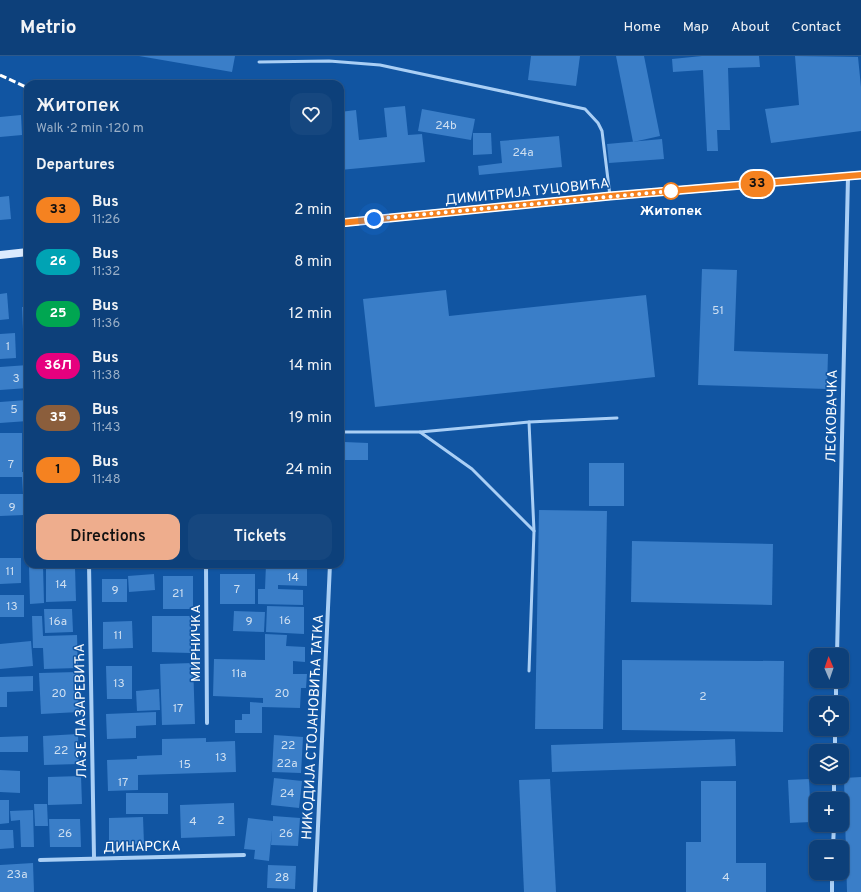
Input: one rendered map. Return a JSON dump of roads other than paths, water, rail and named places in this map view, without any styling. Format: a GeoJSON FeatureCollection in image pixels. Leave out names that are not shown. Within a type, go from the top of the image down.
{"type":"FeatureCollection","features":[{"type":"Feature","properties":{"kind":"main road","name":"ДИМИТРИЈА ТУЦОВИЋА"},"geometry":{"type":"LineString","coordinates":[[344,222],[610,196],[861,175]]}},
{"type":"Feature","properties":{"kind":"main road"},"geometry":{"type":"LineString","coordinates":[[0,255],[24,252]]}},
{"type":"Feature","properties":{"kind":"street","name":"ЛЕСКОВАЧКА"},"geometry":{"type":"LineString","coordinates":[[837,648],[848,177]]}},
{"type":"Feature","properties":{"kind":"street","name":"ЛАЗЕ ЛАЗАРЕВИЋА"},"geometry":{"type":"LineString","coordinates":[[89,568],[94,857]]}},
{"type":"Feature","properties":{"kind":"street","name":"МИРНИЧКА"},"geometry":{"type":"LineString","coordinates":[[206,568],[207,723]]}},
{"type":"Feature","properties":{"kind":"street","name":"НИКОДИЈА СТОЈАНОВИЋА ТАТКА"},"geometry":{"type":"LineString","coordinates":[[316,892],[330,568]]}},
{"type":"Feature","properties":{"kind":"street","name":"ДИНАРСКА"},"geometry":{"type":"LineString","coordinates":[[40,860],[94,857],[244,855]]}},
{"type":"Feature","properties":{"kind":"street"},"geometry":{"type":"LineString","coordinates":[[832,880],[832,892]]}},
{"type":"Feature","properties":{"kind":"lane"},"geometry":{"type":"LineString","coordinates":[[259,62],[329,61],[380,65],[585,109],[592,115],[602,131],[610,196]]}},
{"type":"Feature","properties":{"kind":"lane"},"geometry":{"type":"LineString","coordinates":[[344,432],[420,432],[529,422],[617,418]]}},
{"type":"Feature","properties":{"kind":"lane"},"geometry":{"type":"LineString","coordinates":[[529,422],[534,531],[529,670]]}},
{"type":"Feature","properties":{"kind":"lane"},"geometry":{"type":"LineString","coordinates":[[420,432],[472,469],[534,531]]}},
{"type":"Feature","properties":{"kind":"railway"},"geometry":{"type":"LineString","coordinates":[[0,75],[24,86]]}},
{"type":"Feature","properties":{"kind":"place","name":"Житопек"},"geometry":{"type":"Point","coordinates":[671,191]}}]}
